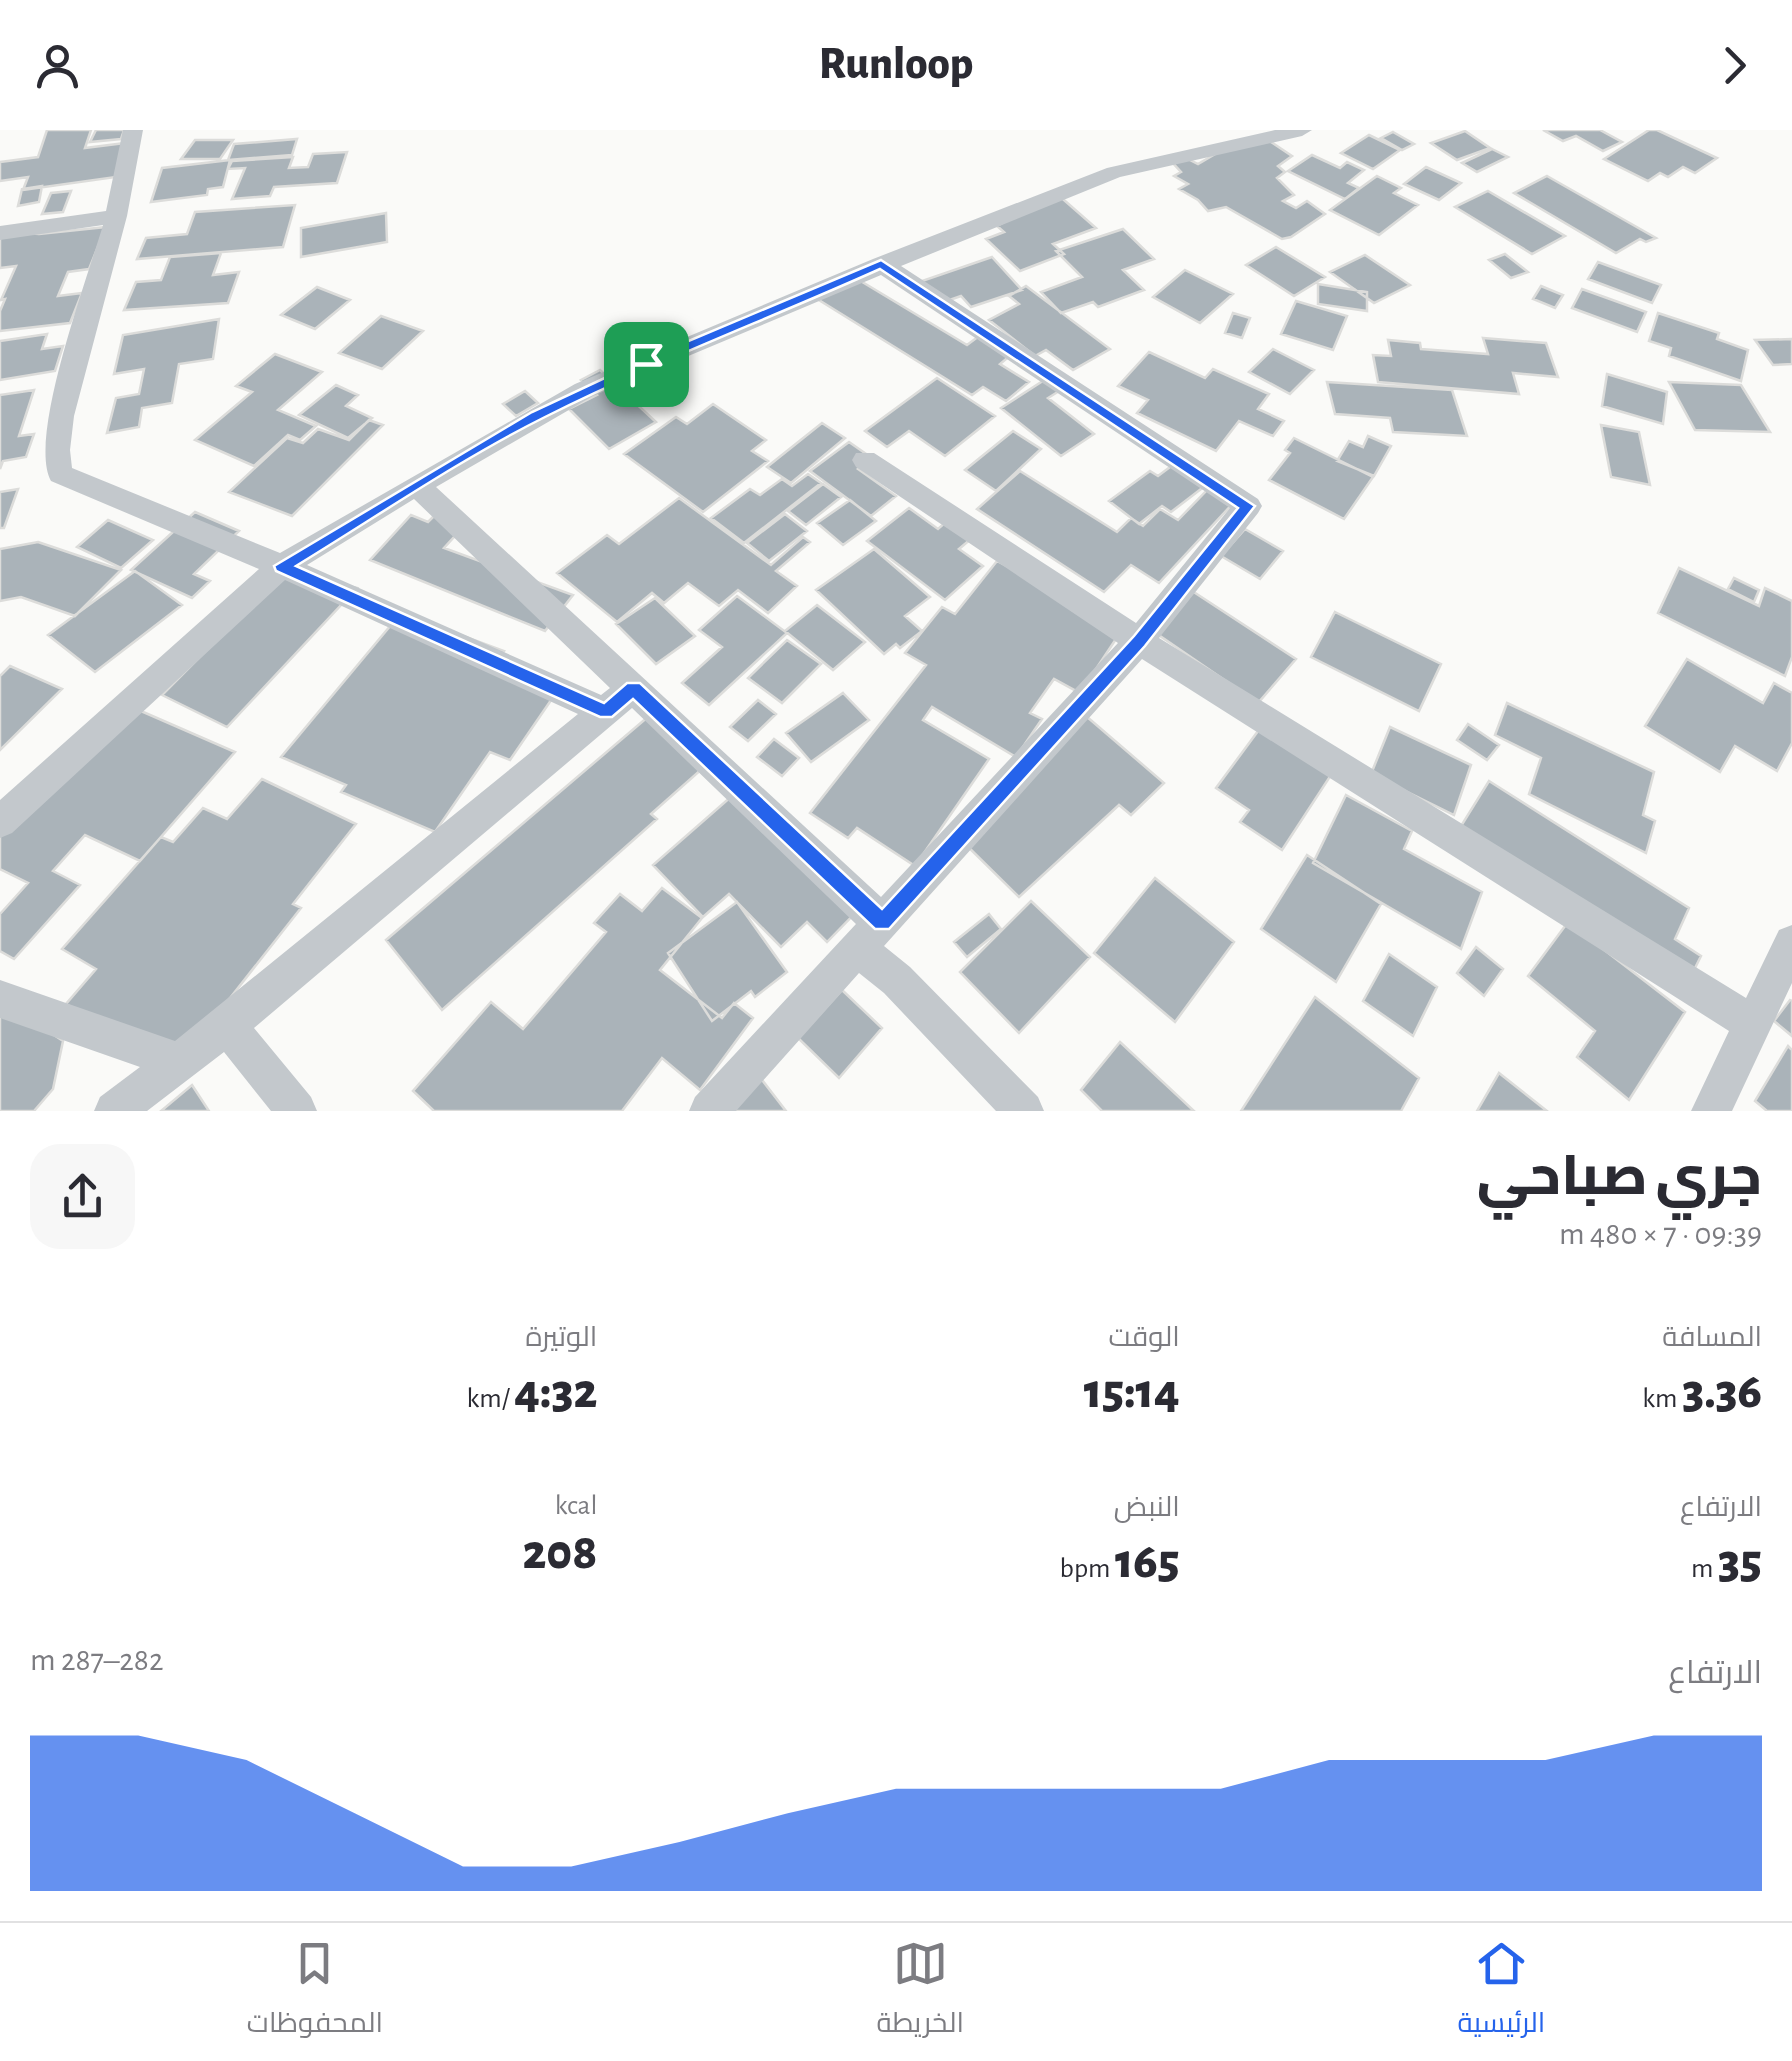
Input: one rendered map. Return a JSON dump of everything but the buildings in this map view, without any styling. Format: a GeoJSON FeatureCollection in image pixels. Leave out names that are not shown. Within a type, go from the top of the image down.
{"type":"FeatureCollection","features":[{"type":"Feature","properties":{"kind":"street"},"geometry":{"type":"LineString","coordinates":[[133,130],[116,216],[63,408],[57,438],[61,474],[282,566],[606,712]]}},
{"type":"Feature","properties":{"kind":"street"},"geometry":{"type":"LineString","coordinates":[[0,822],[282,566],[584,390],[881,264],[1114,172],[1302,130]]}},
{"type":"Feature","properties":{"kind":"street"},"geometry":{"type":"LineString","coordinates":[[0,233],[116,216]]}},
{"type":"Feature","properties":{"kind":"street"},"geometry":{"type":"LineString","coordinates":[[709,1111],[1140,641],[1248,506],[881,264]]}},
{"type":"Feature","properties":{"kind":"street"},"geometry":{"type":"LineString","coordinates":[[865,460],[1140,641],[1751,1023]]}},
{"type":"Feature","properties":{"kind":"street"},"geometry":{"type":"LineString","coordinates":[[416,486],[634,688],[870,936],[897,980],[1024,1111]]}},
{"type":"Feature","properties":{"kind":"street"},"geometry":{"type":"LineString","coordinates":[[114,1111],[227,1026],[634,688]]}},
{"type":"Feature","properties":{"kind":"street"},"geometry":{"type":"LineString","coordinates":[[1711,1111],[1792,944]]}},
{"type":"Feature","properties":{"kind":"street"},"geometry":{"type":"LineString","coordinates":[[0,1000],[179,1062]]}},
{"type":"Feature","properties":{"kind":"street"},"geometry":{"type":"LineString","coordinates":[[227,1026],[297,1111]]}},
{"type":"Feature","properties":{"kind":"route"},"geometry":{"type":"LineString","coordinates":[[881,264],[1248,506],[1140,641],[882,922],[634,688],[606,712],[282,566],[536,416],[646,364],[881,264]]}}]}
